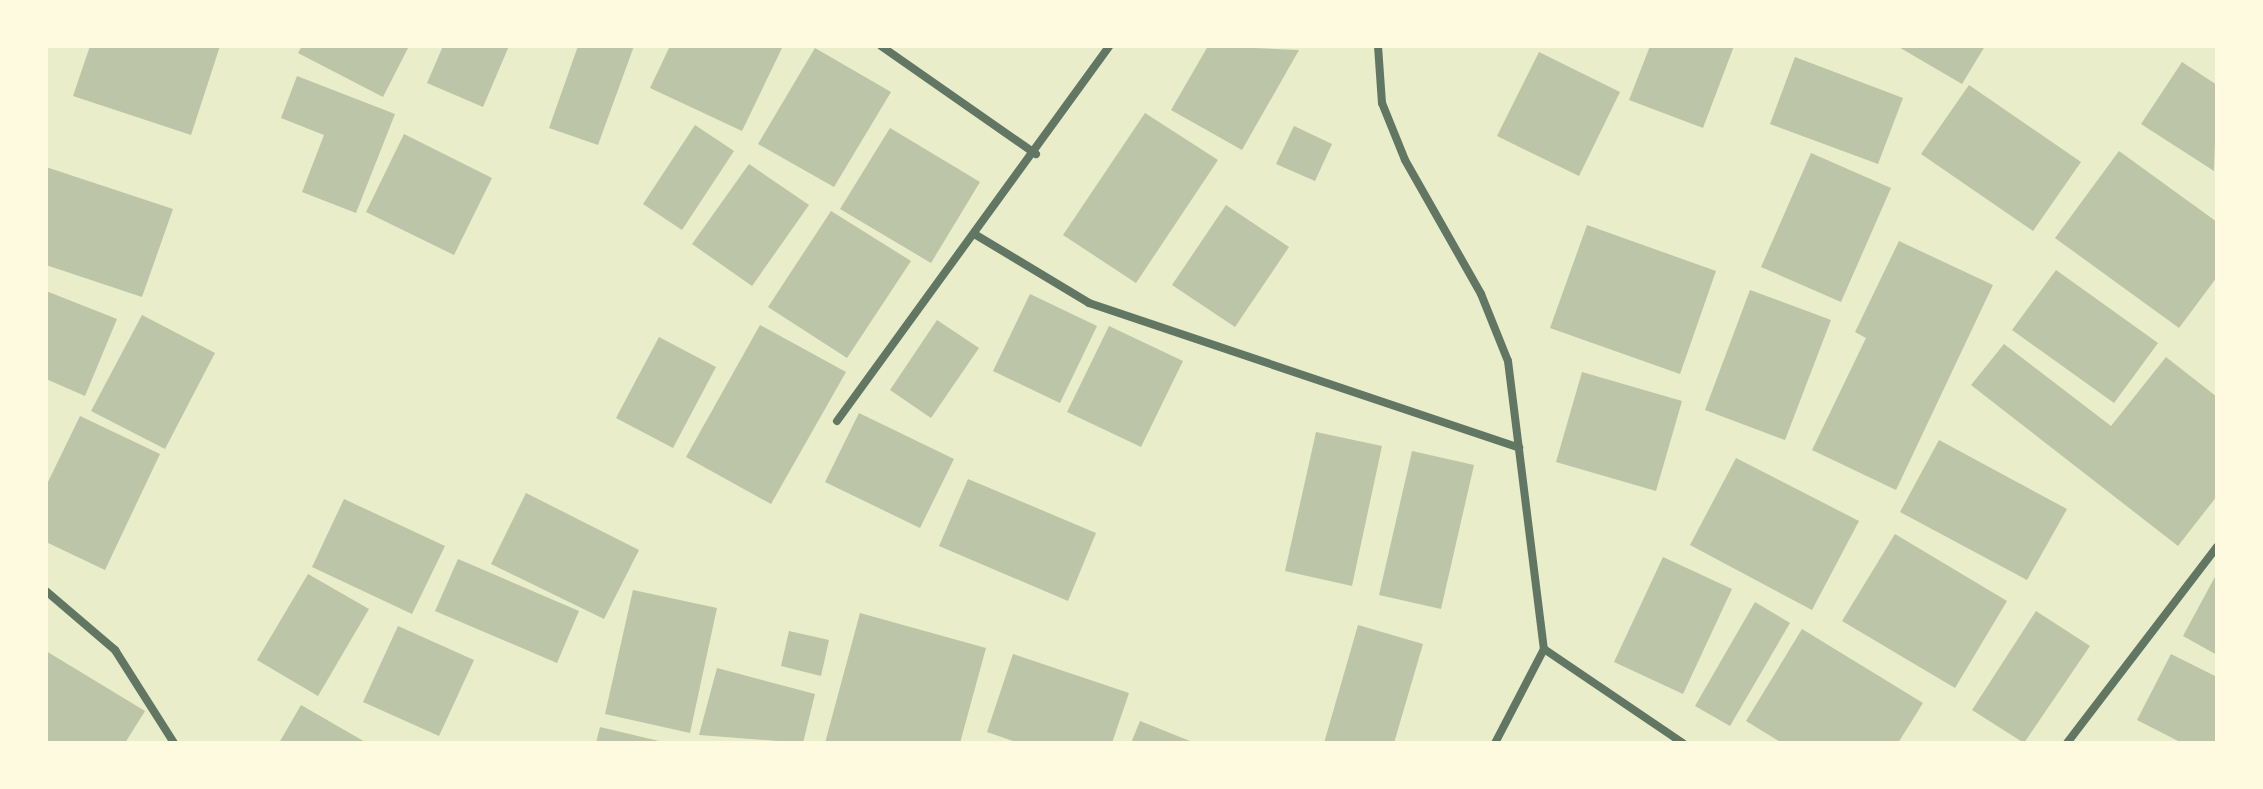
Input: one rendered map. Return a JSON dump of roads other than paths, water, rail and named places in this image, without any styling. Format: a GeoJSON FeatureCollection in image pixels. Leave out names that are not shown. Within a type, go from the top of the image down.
{"type":"FeatureCollection","features":[{"type":"Feature","properties":{"kind":"street"},"geometry":{"type":"LineString","coordinates":[[881,46],[1036,154]]}},
{"type":"Feature","properties":{"kind":"street"},"geometry":{"type":"LineString","coordinates":[[837,421],[1036,154],[1109,46]]}},
{"type":"Feature","properties":{"kind":"street"},"geometry":{"type":"LineString","coordinates":[[1378,46],[1382,103],[1405,160],[1499,330],[1519,448],[1544,649],[1495,743]]}},
{"type":"Feature","properties":{"kind":"street"},"geometry":{"type":"LineString","coordinates":[[976,235],[1089,303],[1519,448]]}},
{"type":"Feature","properties":{"kind":"street"},"geometry":{"type":"LineString","coordinates":[[2067,743],[2217,547]]}},
{"type":"Feature","properties":{"kind":"street"},"geometry":{"type":"LineString","coordinates":[[46,591],[115,650],[174,743]]}},
{"type":"Feature","properties":{"kind":"street"},"geometry":{"type":"LineString","coordinates":[[1544,649],[1683,743]]}}]}
